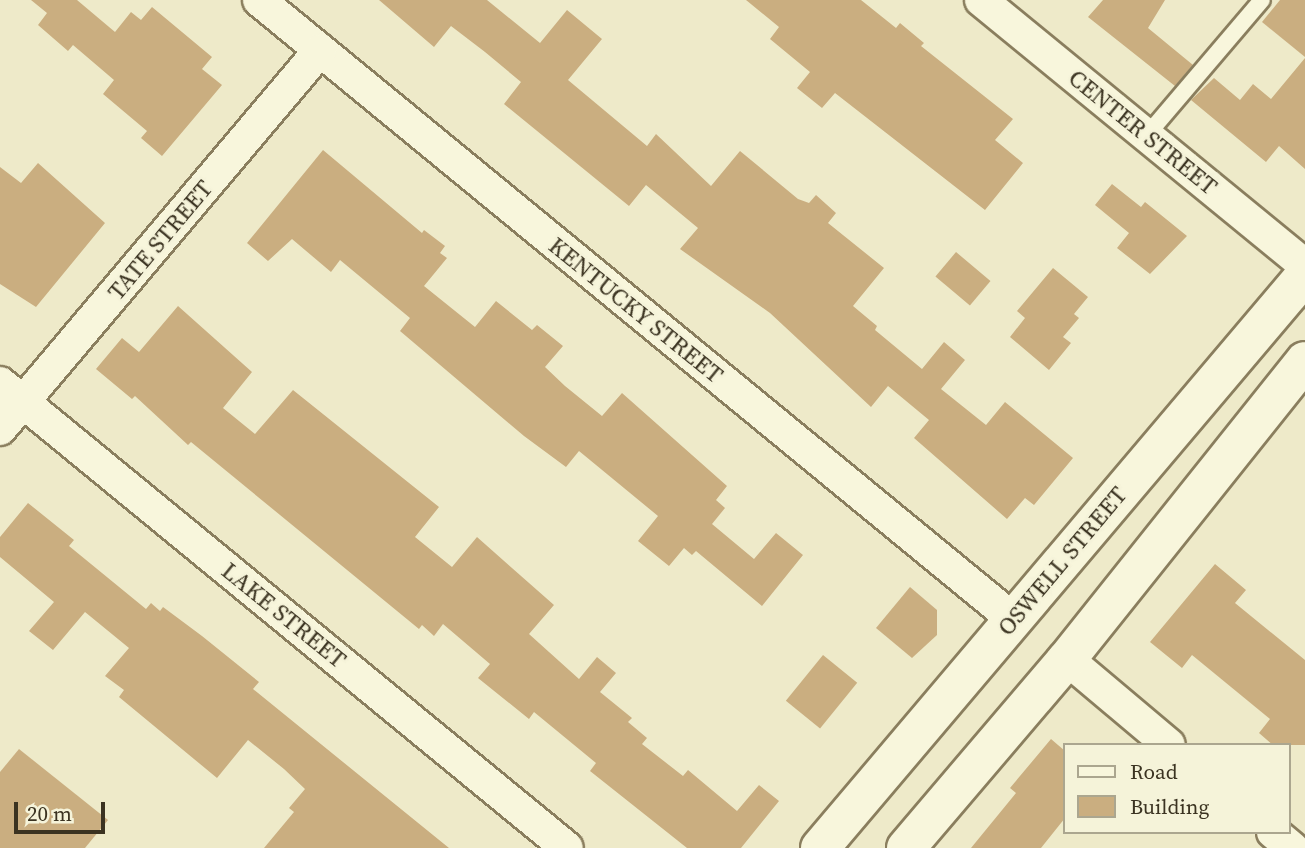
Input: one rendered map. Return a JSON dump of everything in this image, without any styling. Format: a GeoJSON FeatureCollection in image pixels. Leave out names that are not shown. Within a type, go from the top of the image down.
{"type":"FeatureCollection","features":[{"type":"Feature","properties":{"kind":"main road","name":"OSWELL STREET"},"geometry":{"type":"LineString","coordinates":[[820,848],[1305,275]]}},
{"type":"Feature","properties":{"kind":"main road"},"geometry":{"type":"LineString","coordinates":[[906,848],[1067,659],[1305,361]]}},
{"type":"Feature","properties":{"kind":"street","name":"KENTUCKY STREET"},"geometry":{"type":"LineString","coordinates":[[259,0],[1013,619]]}},
{"type":"Feature","properties":{"kind":"street","name":"CENTER STREET"},"geometry":{"type":"LineString","coordinates":[[981,0],[1305,265]]}},
{"type":"Feature","properties":{"kind":"street","name":"TATE STREET"},"geometry":{"type":"LineString","coordinates":[[0,429],[12,392],[320,50]]}},
{"type":"Feature","properties":{"kind":"street","name":"LAKE STREET"},"geometry":{"type":"LineString","coordinates":[[12,392],[567,848]]}},
{"type":"Feature","properties":{"kind":"street"},"geometry":{"type":"LineString","coordinates":[[1067,659],[1167,743]]}},
{"type":"Feature","properties":{"kind":"street"},"geometry":{"type":"LineString","coordinates":[[1275,834],[1292,848]]}},
{"type":"Feature","properties":{"kind":"lane"},"geometry":{"type":"LineString","coordinates":[[1147,135],[1262,0]]}},
{"type":"Feature","properties":{"kind":"building"},"geometry":{"type":"Polygon","coordinates":[[[31,0],[77,0],[115,32],[131,12],[141,20],[152,7],[212,57],[202,69],[222,85],[162,156],[141,138],[147,131],[103,94],[114,80],[73,45],[68,51],[38,25],[47,13],[31,0]]]}},
{"type":"Feature","properties":{"kind":"building"},"geometry":{"type":"Polygon","coordinates":[[[379,0],[487,0],[540,43],[567,10],[602,39],[568,80],[647,146],[656,134],[711,186],[740,151],[798,199],[809,203],[816,195],[836,213],[828,223],[884,268],[853,306],[877,326],[875,330],[922,369],[944,342],[965,360],[941,389],[986,425],[1005,402],[1073,458],[1034,505],[1025,498],[1007,519],[914,438],[929,420],[888,386],[871,407],[770,313],[680,249],[698,228],[646,185],[629,206],[504,104],[521,82],[485,52],[451,26],[434,47],[379,0]]]}},
{"type":"Feature","properties":{"kind":"building"},"geometry":{"type":"Polygon","coordinates":[[[746,0],[861,0],[896,28],[900,23],[924,43],[921,46],[1013,119],[995,140],[1023,163],[985,210],[835,93],[822,108],[797,88],[810,72],[770,39],[779,27],[746,0]]]}},
{"type":"Feature","properties":{"kind":"building"},"geometry":{"type":"Polygon","coordinates":[[[1103,0],[1165,0],[1148,28],[1193,65],[1175,86],[1088,17],[1103,0]]]}},
{"type":"Feature","properties":{"kind":"building"},"geometry":{"type":"Polygon","coordinates":[[[1280,0],[1305,0],[1305,57],[1262,22],[1280,0]]]}},
{"type":"Feature","properties":{"kind":"building"},"geometry":{"type":"Polygon","coordinates":[[[1305,58],[1305,169],[1279,146],[1266,162],[1191,100],[1214,78],[1240,100],[1253,84],[1271,99],[1305,58]]]}},
{"type":"Feature","properties":{"kind":"building"},"geometry":{"type":"Polygon","coordinates":[[[323,150],[422,233],[424,230],[445,246],[440,253],[447,258],[424,286],[475,327],[496,301],[532,330],[537,325],[563,346],[545,367],[565,386],[602,416],[622,393],[727,486],[716,500],[725,508],[712,524],[754,559],[776,533],[803,555],[762,606],[696,551],[692,555],[684,548],[669,566],[638,541],[658,516],[579,451],[566,467],[524,436],[400,331],[410,318],[340,260],[331,272],[292,239],[268,261],[247,243],[323,150]]]}},
{"type":"Feature","properties":{"kind":"building"},"geometry":{"type":"Polygon","coordinates":[[[38,163],[105,223],[36,307],[0,284],[0,167],[21,183],[38,163]]]}},
{"type":"Feature","properties":{"kind":"building"},"geometry":{"type":"Polygon","coordinates":[[[1112,184],[1141,207],[1145,202],[1187,236],[1150,274],[1117,248],[1129,233],[1095,205],[1112,184]]]}},
{"type":"Feature","properties":{"kind":"building"},"geometry":{"type":"Polygon","coordinates":[[[956,252],[990,281],[970,305],[935,277],[956,252]]]}},
{"type":"Feature","properties":{"kind":"building"},"geometry":{"type":"Polygon","coordinates":[[[1053,268],[1088,297],[1074,314],[1079,318],[1063,337],[1071,343],[1049,370],[1010,337],[1025,318],[1017,311],[1053,268]]]}},
{"type":"Feature","properties":{"kind":"building"},"geometry":{"type":"Polygon","coordinates":[[[178,306],[252,372],[223,408],[255,434],[293,390],[439,507],[415,537],[452,567],[477,537],[554,605],[529,634],[579,679],[597,657],[616,673],[600,692],[632,718],[628,722],[647,738],[642,744],[683,776],[688,770],[737,811],[759,785],[779,801],[741,848],[687,848],[590,771],[596,763],[534,712],[529,719],[478,678],[490,664],[443,624],[434,636],[422,625],[419,629],[191,442],[188,445],[135,396],[132,399],[96,369],[122,338],[139,352],[178,306]]]}},
{"type":"Feature","properties":{"kind":"building"},"geometry":{"type":"Polygon","coordinates":[[[28,503],[74,540],[69,546],[146,609],[151,603],[160,611],[163,607],[259,682],[253,689],[449,848],[264,848],[294,812],[289,808],[305,789],[284,769],[248,740],[217,778],[119,697],[124,690],[105,676],[129,648],[85,612],[53,650],[29,631],[54,602],[0,557],[0,537],[28,503]]]}},
{"type":"Feature","properties":{"kind":"building"},"geometry":{"type":"Polygon","coordinates":[[[1215,564],[1246,590],[1235,603],[1305,660],[1305,745],[1271,743],[1259,733],[1270,719],[1192,655],[1182,668],[1150,642],[1215,564]]]}},
{"type":"Feature","properties":{"kind":"building"},"geometry":{"type":"Polygon","coordinates":[[[910,587],[937,610],[937,635],[912,658],[876,628],[910,587]]]}},
{"type":"Feature","properties":{"kind":"building"},"geometry":{"type":"Polygon","coordinates":[[[823,655],[857,683],[820,729],[786,701],[823,655]]]}},
{"type":"Feature","properties":{"kind":"building"},"geometry":{"type":"Polygon","coordinates":[[[1051,739],[1064,750],[1064,819],[1041,848],[971,848],[1016,793],[1010,788],[1051,739]]]}},
{"type":"Feature","properties":{"kind":"building"},"geometry":{"type":"Polygon","coordinates":[[[19,749],[108,820],[85,848],[0,848],[0,772],[19,749]]]}}]}
